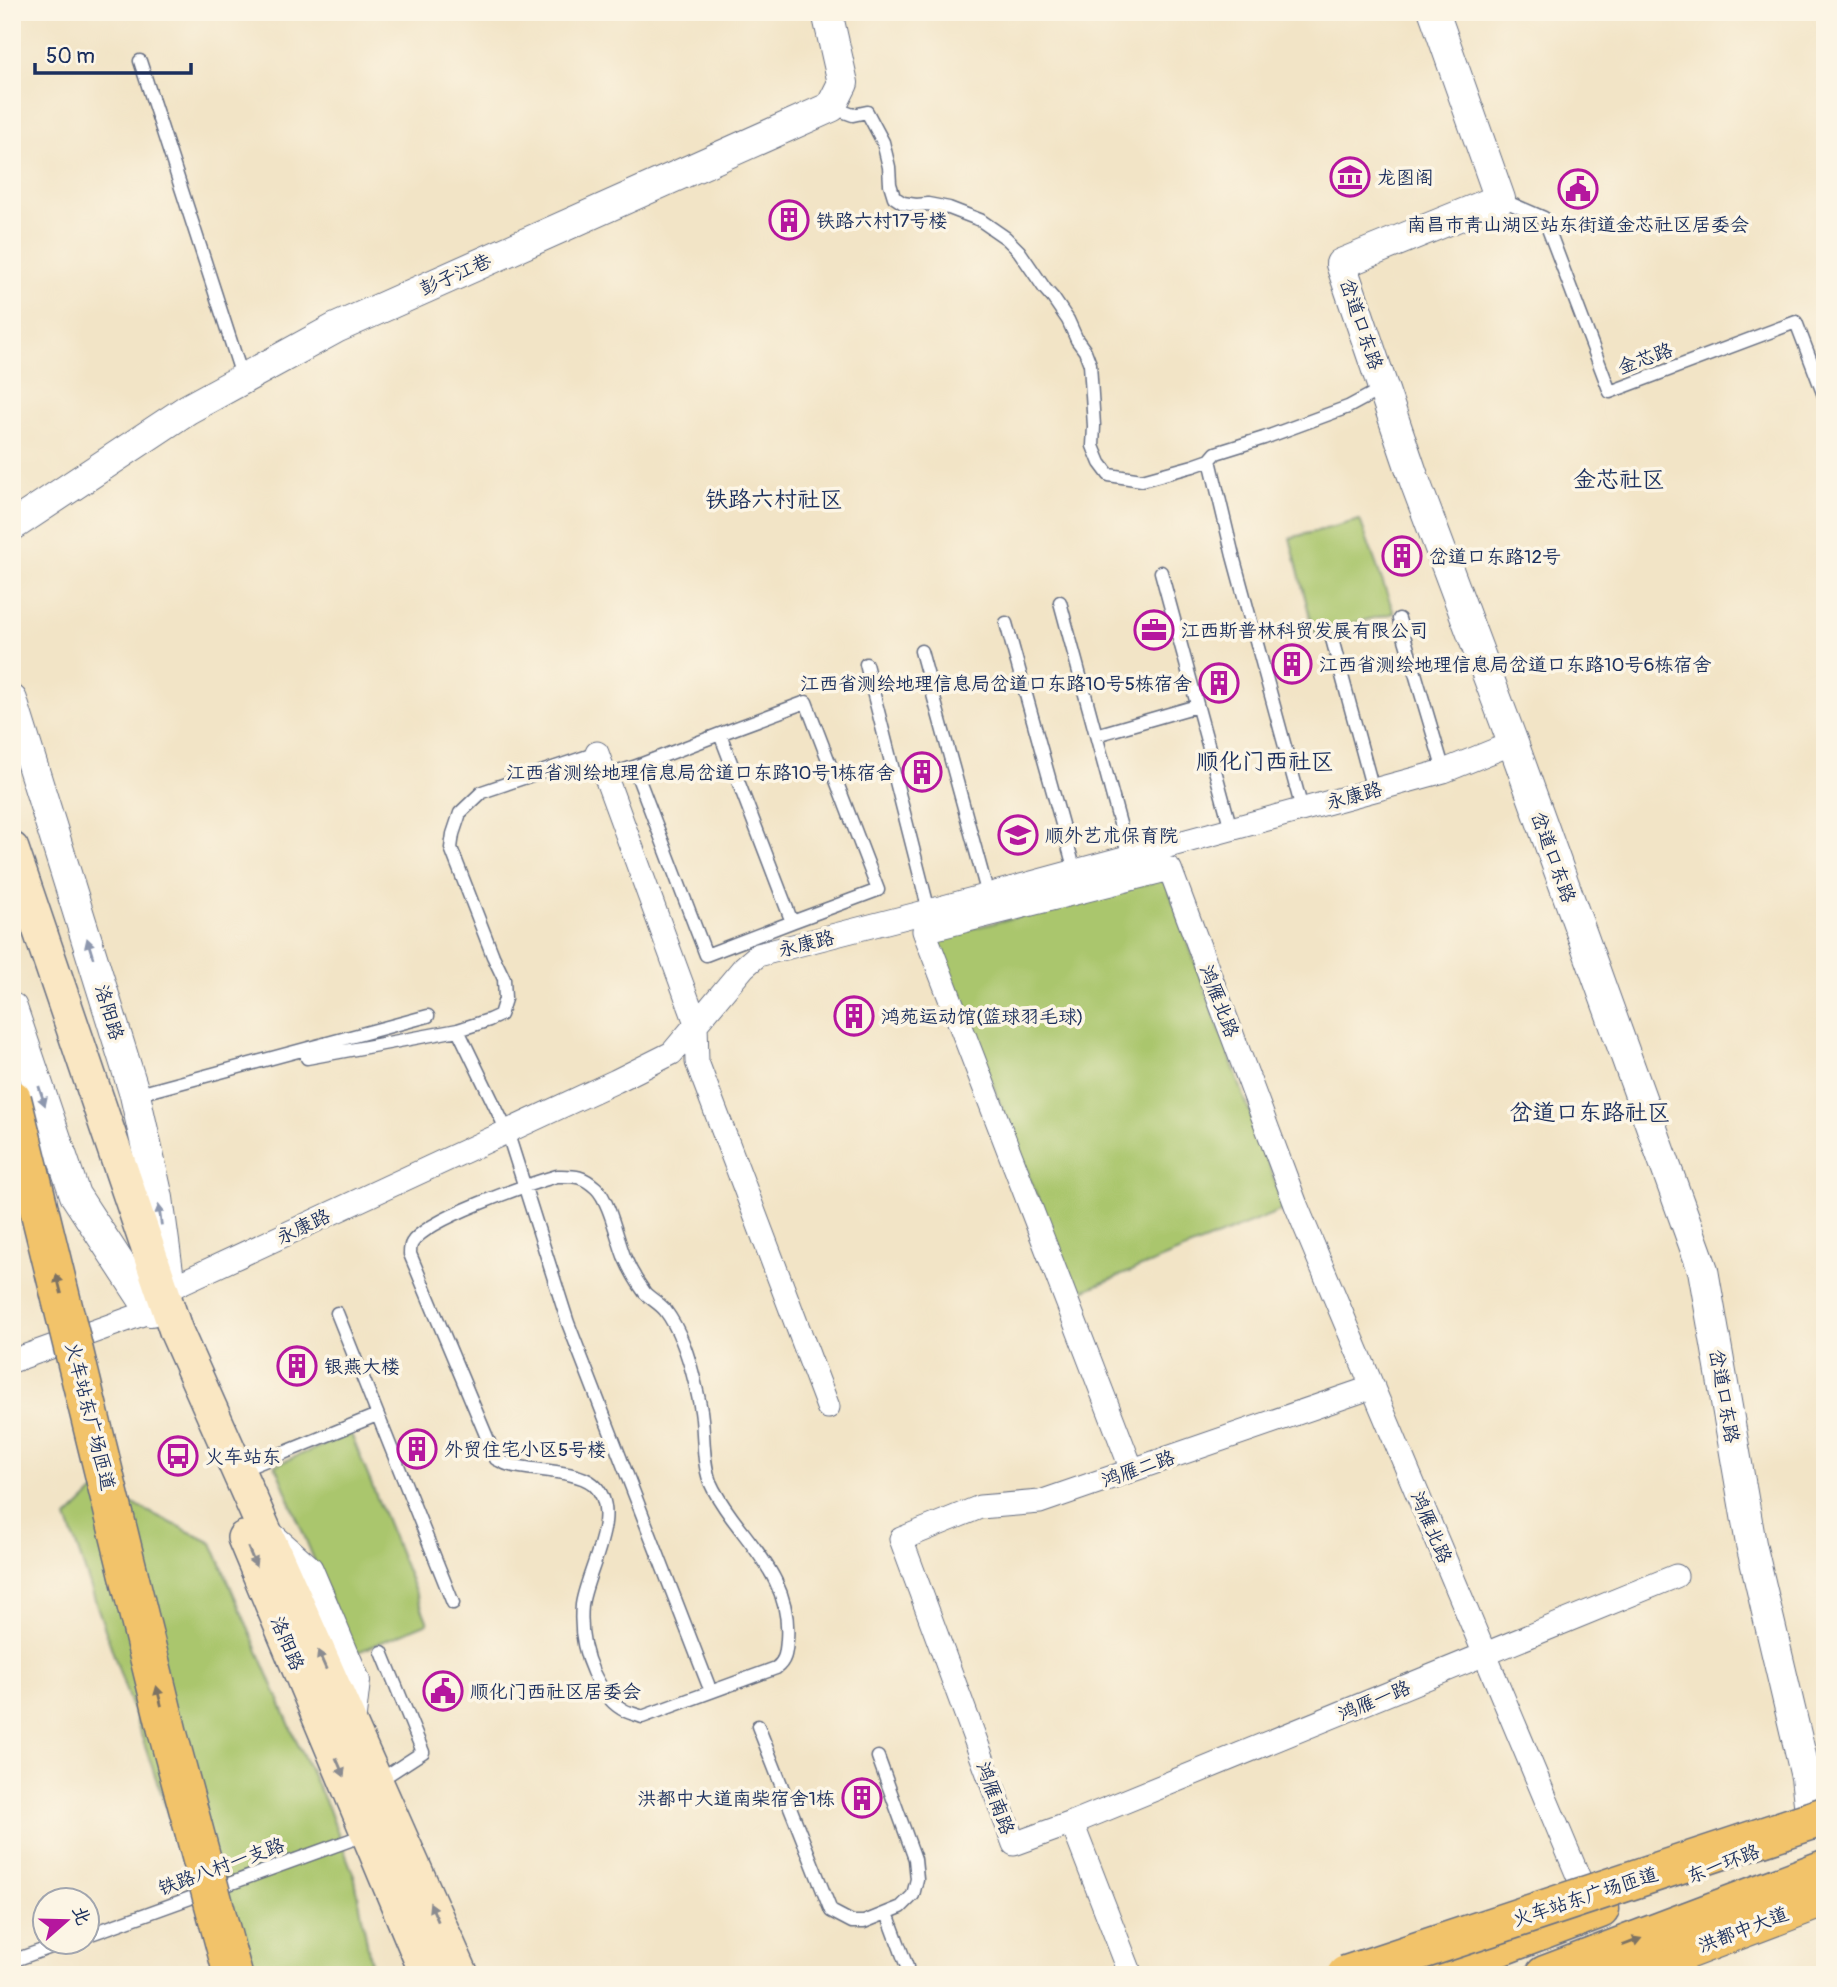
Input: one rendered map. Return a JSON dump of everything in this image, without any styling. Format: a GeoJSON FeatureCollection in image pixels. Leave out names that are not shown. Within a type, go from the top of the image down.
{"type":"FeatureCollection","features":[{"type":"Feature","properties":{"kind":"highway","name":"火车站东广场匝道"},"geometry":{"type":"LineString","coordinates":[[12,1099],[168,1734],[233,1975]]}},
{"type":"Feature","properties":{"kind":"highway","name":"火车站东广场匝道"},"geometry":{"type":"LineString","coordinates":[[168,1734],[253,1975]]}},
{"type":"Feature","properties":{"kind":"highway","name":"火车站东广场匝道"},"geometry":{"type":"LineString","coordinates":[[1346,1975],[1821,1819]]}},
{"type":"Feature","properties":{"kind":"highway","name":"东一环路"},"geometry":{"type":"LineString","coordinates":[[1424,1975],[1821,1819]]}},
{"type":"Feature","properties":{"kind":"highway"},"geometry":{"type":"LineString","coordinates":[[1545,1975],[1825,1869]]}},
{"type":"Feature","properties":{"kind":"main road","name":"洛阳路"},"geometry":{"type":"LineString","coordinates":[[12,849],[172,1317],[177,1381],[427,1975]]}},
{"type":"Feature","properties":{"kind":"main road","name":"洛阳路"},"geometry":{"type":"LineString","coordinates":[[12,913],[77,1104],[462,1975]]}},
{"type":"Feature","properties":{"kind":"main road"},"geometry":{"type":"LineString","coordinates":[[1393,1975],[1821,1819]]}},
{"type":"Feature","properties":{"kind":"main road","name":"洪都中大道"},"geometry":{"type":"LineString","coordinates":[[1622,1975],[1825,1898]]}},
{"type":"Feature","properties":{"kind":"street"},"geometry":{"type":"LineString","coordinates":[[827,12],[843,83],[831,107]]}},
{"type":"Feature","properties":{"kind":"street"},"geometry":{"type":"LineString","coordinates":[[1434,12],[1500,199]]}},
{"type":"Feature","properties":{"kind":"street","name":"彭子江巷"},"geometry":{"type":"LineString","coordinates":[[12,526],[188,410],[336,328],[831,107]]}},
{"type":"Feature","properties":{"kind":"street","name":"岔道口东路"},"geometry":{"type":"LineString","coordinates":[[1500,199],[1341,264],[1414,479],[1513,743],[1703,1270],[1751,1544],[1806,1777],[1821,1819]]}},
{"type":"Feature","properties":{"kind":"street","name":"洛阳路"},"geometry":{"type":"LineString","coordinates":[[12,700],[135,1095],[158,1198],[172,1317]]}},
{"type":"Feature","properties":{"kind":"street","name":"永康路"},"geometry":{"type":"LineString","coordinates":[[12,1361],[172,1317],[507,1131],[671,1053],[744,967],[758,955],[1444,771],[1513,743]]}},
{"type":"Feature","properties":{"kind":"street"},"geometry":{"type":"LineString","coordinates":[[597,753],[696,1023],[697,1062],[828,1407]]}},
{"type":"Feature","properties":{"kind":"street","name":"鸿雁北路"},"geometry":{"type":"LineString","coordinates":[[1132,1470],[924,931],[1170,869],[1296,1205],[1589,1902]]}},
{"type":"Feature","properties":{"kind":"street","name":"洛阳路"},"geometry":{"type":"LineString","coordinates":[[12,1008],[75,1195],[172,1317]]}},
{"type":"Feature","properties":{"kind":"street","name":"鸿雁二路"},"geometry":{"type":"LineString","coordinates":[[901,1539],[980,1507],[1040,1502],[1373,1387]]}},
{"type":"Feature","properties":{"kind":"street","name":"鸿雁南路"},"geometry":{"type":"LineString","coordinates":[[901,1539],[1014,1844],[1072,1823]]}},
{"type":"Feature","properties":{"kind":"street","name":"鸿雁一路"},"geometry":{"type":"LineString","coordinates":[[1072,1823],[1676,1576]]}},
{"type":"Feature","properties":{"kind":"street"},"geometry":{"type":"LineString","coordinates":[[1072,1823],[1131,1975]]}},
{"type":"Feature","properties":{"kind":"lane"},"geometry":{"type":"LineString","coordinates":[[140,61],[243,379]]}},
{"type":"Feature","properties":{"kind":"lane"},"geometry":{"type":"LineString","coordinates":[[831,107],[853,115],[867,112],[883,142],[894,197],[903,203],[928,204],[968,214],[1006,238],[1019,251],[1054,298],[1085,351],[1090,364],[1093,446],[1109,475],[1142,480],[1210,460],[1216,453],[1264,439],[1348,407],[1374,393],[1380,379]]}},
{"type":"Feature","properties":{"kind":"lane","name":"金芯路"},"geometry":{"type":"LineString","coordinates":[[1500,199],[1544,218],[1610,392],[1796,322],[1825,398]]}},
{"type":"Feature","properties":{"kind":"lane"},"geometry":{"type":"LineString","coordinates":[[1210,460],[1236,569],[1302,809]]}},
{"type":"Feature","properties":{"kind":"lane"},"geometry":{"type":"LineString","coordinates":[[1161,572],[1230,829]]}},
{"type":"Feature","properties":{"kind":"lane"},"geometry":{"type":"LineString","coordinates":[[1060,602],[1129,857]]}},
{"type":"Feature","properties":{"kind":"lane"},"geometry":{"type":"LineString","coordinates":[[1399,619],[1444,771]]}},
{"type":"Feature","properties":{"kind":"lane"},"geometry":{"type":"LineString","coordinates":[[1006,623],[1075,871]]}},
{"type":"Feature","properties":{"kind":"lane"},"geometry":{"type":"LineString","coordinates":[[1332,639],[1373,790]]}},
{"type":"Feature","properties":{"kind":"lane"},"geometry":{"type":"LineString","coordinates":[[921,651],[988,895]]}},
{"type":"Feature","properties":{"kind":"lane"},"geometry":{"type":"LineString","coordinates":[[866,664],[929,911]]}},
{"type":"Feature","properties":{"kind":"lane"},"geometry":{"type":"LineString","coordinates":[[606,776],[634,768],[806,702],[878,890],[706,955],[634,768]]}},
{"type":"Feature","properties":{"kind":"lane"},"geometry":{"type":"LineString","coordinates":[[1096,735],[1198,706]]}},
{"type":"Feature","properties":{"kind":"lane"},"geometry":{"type":"LineString","coordinates":[[720,734],[792,922]]}},
{"type":"Feature","properties":{"kind":"lane"},"geometry":{"type":"LineString","coordinates":[[307,1058],[458,1030],[500,1015],[505,999],[504,979],[452,848],[453,834],[460,813],[482,792],[597,753]]}},
{"type":"Feature","properties":{"kind":"lane"},"geometry":{"type":"LineString","coordinates":[[135,1095],[428,1016]]}},
{"type":"Feature","properties":{"kind":"lane"},"geometry":{"type":"LineString","coordinates":[[458,1030],[507,1131],[568,1323],[708,1684]]}},
{"type":"Feature","properties":{"kind":"lane"},"geometry":{"type":"LineString","coordinates":[[557,1175],[579,1176],[597,1189],[605,1200],[625,1258],[646,1294],[663,1307],[684,1346],[702,1415],[706,1470],[715,1494],[766,1563],[776,1579],[785,1603],[788,1627],[782,1664],[642,1717],[622,1710],[602,1690],[588,1662],[581,1634],[582,1604],[587,1581],[604,1536],[606,1511],[601,1494],[593,1484],[578,1476],[509,1465],[496,1459],[410,1254],[411,1244],[421,1233],[437,1223],[525,1185],[557,1175]]}},
{"type":"Feature","properties":{"kind":"lane"},"geometry":{"type":"LineString","coordinates":[[337,1313],[453,1603]]}},
{"type":"Feature","properties":{"kind":"lane"},"geometry":{"type":"LineString","coordinates":[[238,1471],[377,1415]]}},
{"type":"Feature","properties":{"kind":"lane"},"geometry":{"type":"LineString","coordinates":[[377,1783],[423,1752],[382,1652]]}},
{"type":"Feature","properties":{"kind":"lane"},"geometry":{"type":"LineString","coordinates":[[758,1726],[831,1911],[852,1922],[864,1922],[901,1907],[913,1895],[917,1879],[915,1859],[878,1757]]}},
{"type":"Feature","properties":{"kind":"lane","name":"铁路八村一支路"},"geometry":{"type":"LineString","coordinates":[[102,1930],[368,1834]]}},
{"type":"Feature","properties":{"kind":"lane"},"geometry":{"type":"LineString","coordinates":[[887,1913],[907,1968],[906,1975]]}},
{"type":"Feature","properties":{"kind":"lane"},"geometry":{"type":"LineString","coordinates":[[12,1961],[32,1954]]}},
{"type":"Feature","properties":{"kind":"green space"},"geometry":{"type":"Polygon","coordinates":[[[1360,520],[1394,613],[1314,633],[1290,538],[1360,520]]]}},
{"type":"Feature","properties":{"kind":"green space"},"geometry":{"type":"Polygon","coordinates":[[[1165,879],[1285,1209],[1075,1294],[935,938],[1165,879]]]}},
{"type":"Feature","properties":{"kind":"green space"},"geometry":{"type":"Polygon","coordinates":[[[351,1434],[428,1623],[353,1654],[275,1465],[351,1434]]]}},
{"type":"Feature","properties":{"kind":"green space"},"geometry":{"type":"Polygon","coordinates":[[[99,1487],[212,1543],[299,1747],[328,1807],[355,1879],[373,1975],[223,1975],[67,1518],[99,1487]]]}},
{"type":"Feature","properties":{"kind":"place","name":"龙图阁"},"geometry":{"type":"Point","coordinates":[1350,177]}},
{"type":"Feature","properties":{"kind":"place","name":"南昌市青山湖区站东街道金芯社区居委会"},"geometry":{"type":"Point","coordinates":[1578,189]}},
{"type":"Feature","properties":{"kind":"place","name":"铁路六村17号楼"},"geometry":{"type":"Point","coordinates":[789,220]}},
{"type":"Feature","properties":{"kind":"place","name":"岔道口东路12号"},"geometry":{"type":"Point","coordinates":[1402,556]}},
{"type":"Feature","properties":{"kind":"place","name":"江西斯普林科贸发展有限公司"},"geometry":{"type":"Point","coordinates":[1154,630]}},
{"type":"Feature","properties":{"kind":"place","name":"江西省测绘地理信息局岔道口东路10号6栋宿舍"},"geometry":{"type":"Point","coordinates":[1292,664]}},
{"type":"Feature","properties":{"kind":"place","name":"江西省测绘地理信息局岔道口东路10号5栋宿舍"},"geometry":{"type":"Point","coordinates":[1219,683]}},
{"type":"Feature","properties":{"kind":"place","name":"江西省测绘地理信息局岔道口东路10号1栋宿舍"},"geometry":{"type":"Point","coordinates":[922,772]}},
{"type":"Feature","properties":{"kind":"place","name":"顺外艺术保育院"},"geometry":{"type":"Point","coordinates":[1018,835]}},
{"type":"Feature","properties":{"kind":"place","name":"鸿苑运动馆(篮球羽毛球)"},"geometry":{"type":"Point","coordinates":[854,1016]}},
{"type":"Feature","properties":{"kind":"place","name":"银燕大楼"},"geometry":{"type":"Point","coordinates":[297,1366]}},
{"type":"Feature","properties":{"kind":"place","name":"外贸住宅小区5号楼"},"geometry":{"type":"Point","coordinates":[417,1449]}},
{"type":"Feature","properties":{"kind":"place","name":"火车站东"},"geometry":{"type":"Point","coordinates":[178,1456]}},
{"type":"Feature","properties":{"kind":"place","name":"顺化门西社区居委会"},"geometry":{"type":"Point","coordinates":[443,1691]}},
{"type":"Feature","properties":{"kind":"place","name":"洪都中大道南柴宿舍1栋"},"geometry":{"type":"Point","coordinates":[862,1798]}},
{"type":"Feature","properties":{"kind":"district","name":"金芯社区"},"geometry":{"type":"Point","coordinates":[1619,479]}},
{"type":"Feature","properties":{"kind":"district","name":"铁路六村社区"},"geometry":{"type":"Point","coordinates":[774,499]}},
{"type":"Feature","properties":{"kind":"district","name":"顺化门西社区"},"geometry":{"type":"Point","coordinates":[1265,761]}},
{"type":"Feature","properties":{"kind":"district","name":"岔道口东路社区"},"geometry":{"type":"Point","coordinates":[1590,1112]}}]}
